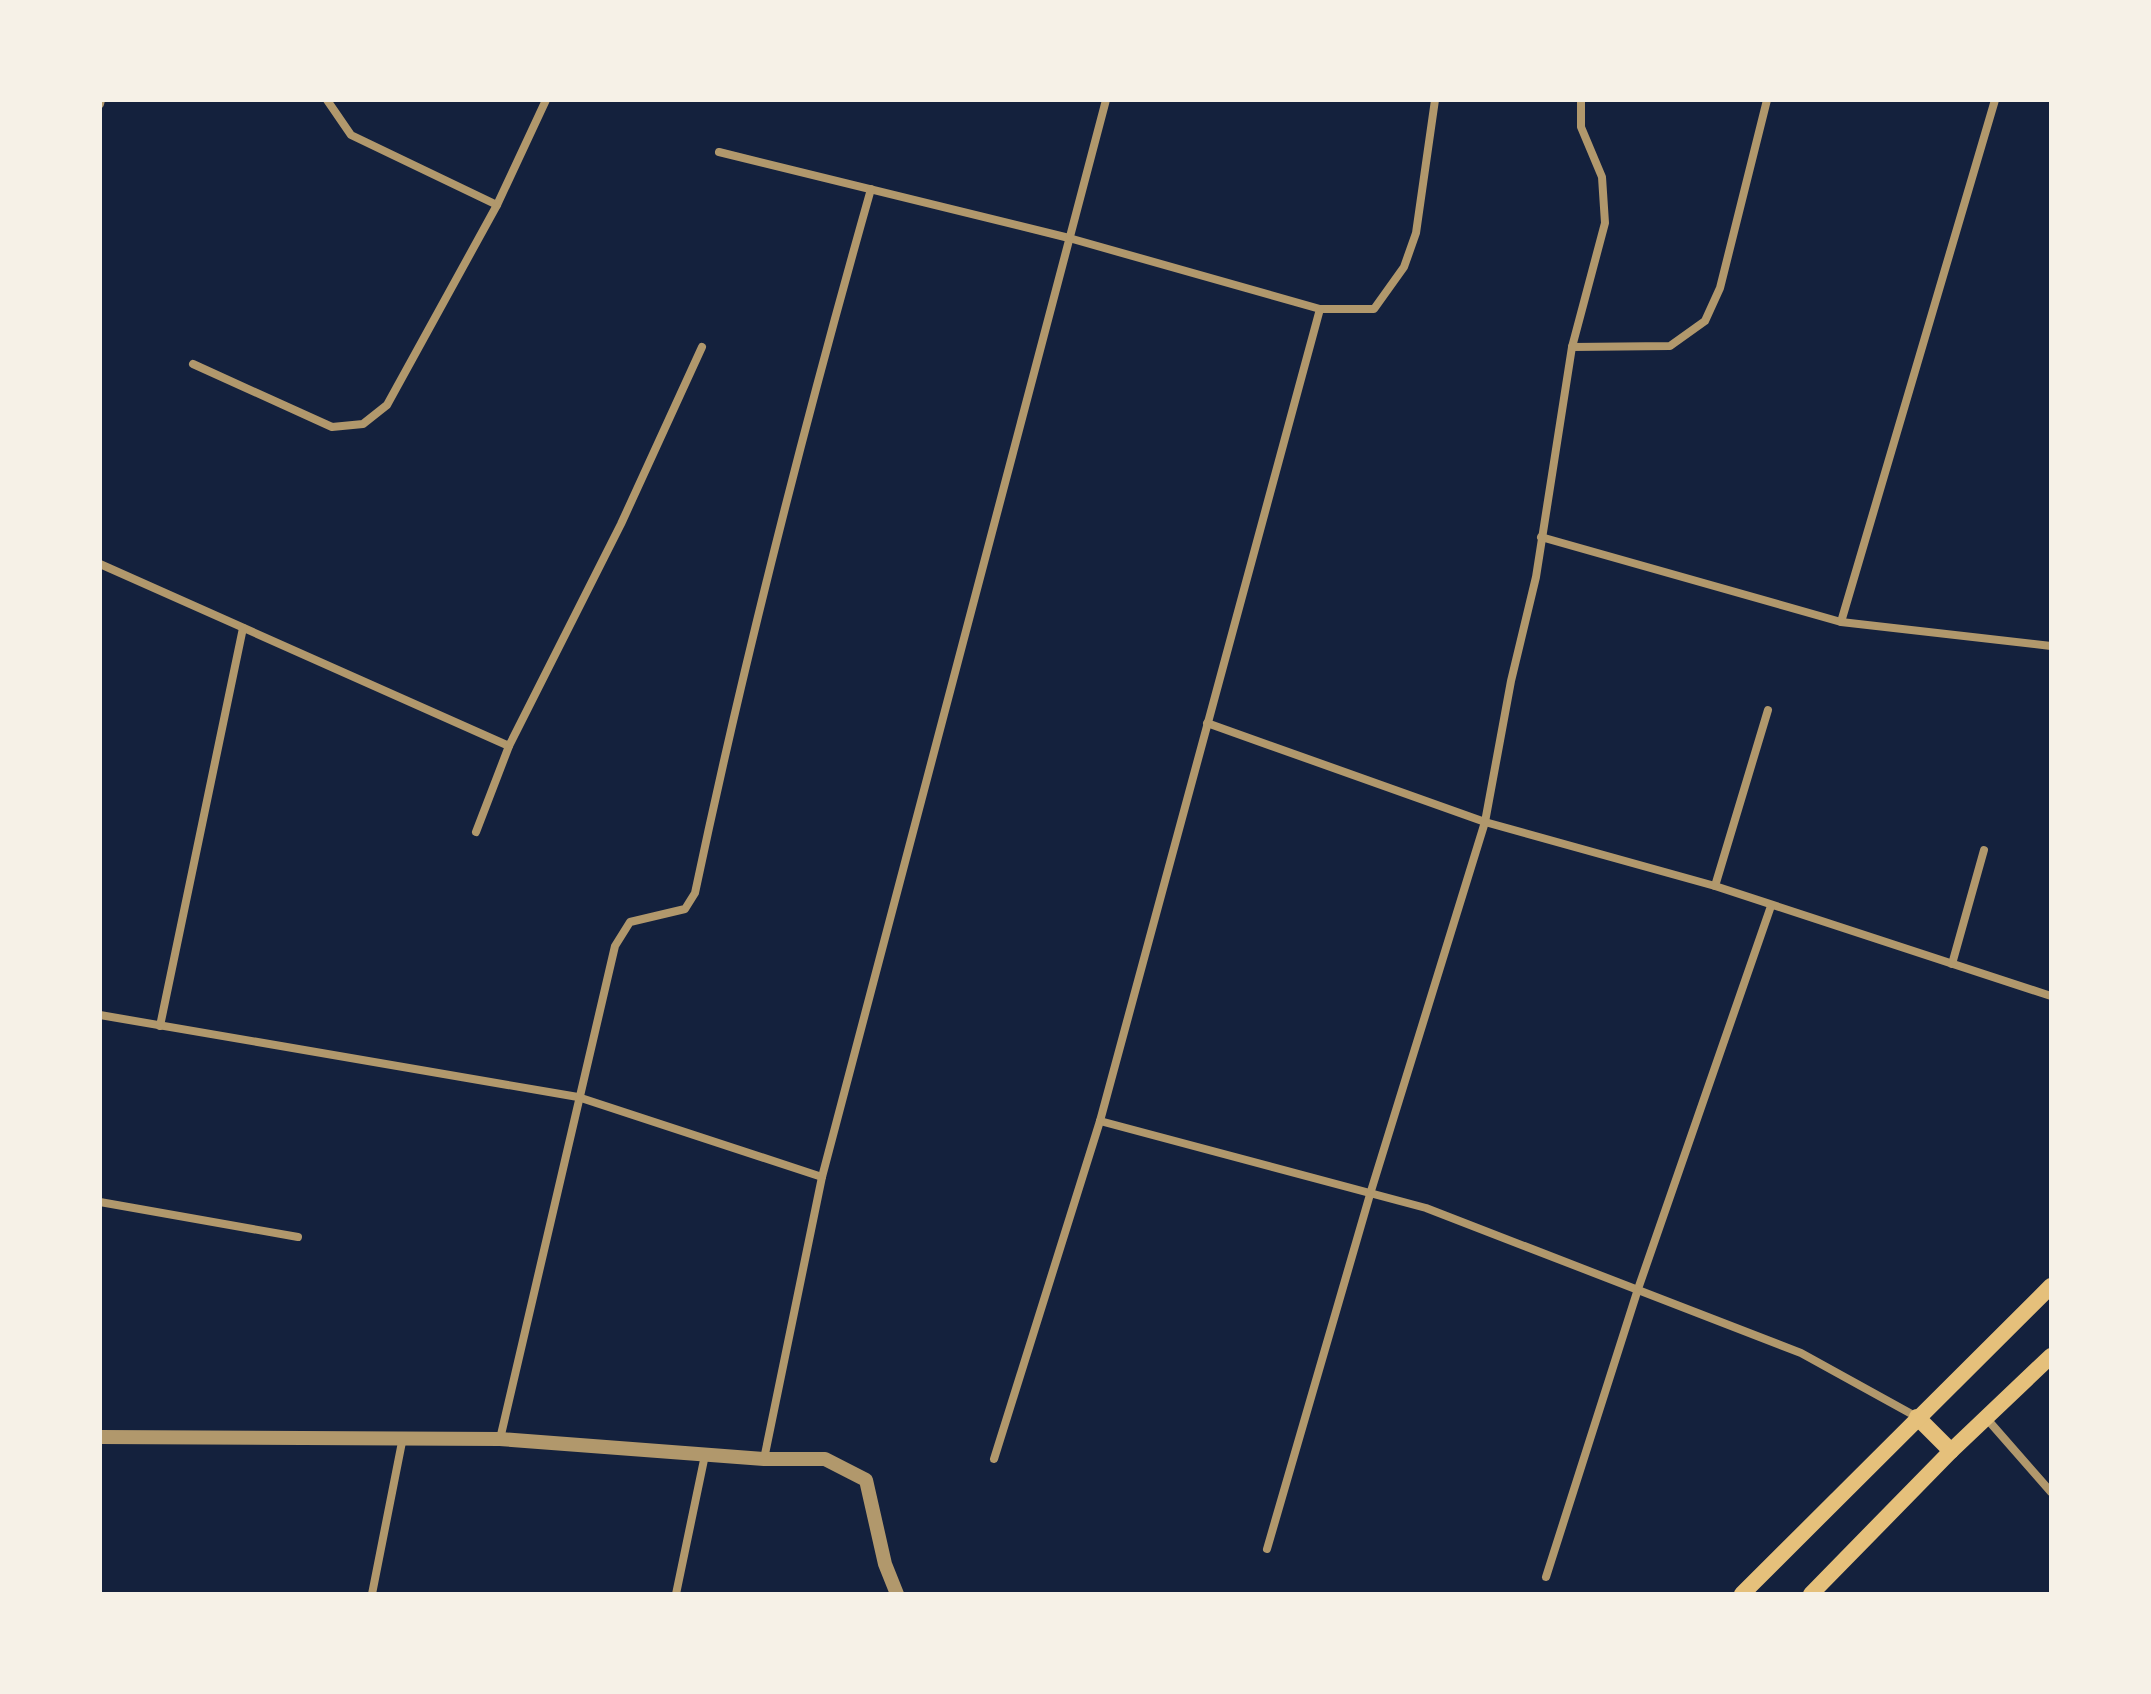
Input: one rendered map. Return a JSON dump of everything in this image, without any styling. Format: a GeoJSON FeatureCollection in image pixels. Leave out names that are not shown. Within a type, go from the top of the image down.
{"type":"FeatureCollection","features":[{"type":"Feature","properties":{"kind":"main road"},"geometry":{"type":"LineString","coordinates":[[1742,1594],[2051,1286]]}},
{"type":"Feature","properties":{"kind":"main road"},"geometry":{"type":"LineString","coordinates":[[1811,1594],[1951,1451],[2051,1356]]}},
{"type":"Feature","properties":{"kind":"main road"},"geometry":{"type":"LineString","coordinates":[[1917,1417],[1951,1451]]}},
{"type":"Feature","properties":{"kind":"street"},"geometry":{"type":"LineString","coordinates":[[327,100],[351,135],[497,205]]}},
{"type":"Feature","properties":{"kind":"street"},"geometry":{"type":"LineString","coordinates":[[193,364],[332,427],[363,424],[387,405],[497,205],[546,100]]}},
{"type":"Feature","properties":{"kind":"street"},"geometry":{"type":"LineString","coordinates":[[764,1459],[822,1177],[1106,100]]}},
{"type":"Feature","properties":{"kind":"street"},"geometry":{"type":"LineString","coordinates":[[719,152],[1069,238],[1320,309],[1374,309],[1404,267],[1416,233],[1435,100]]}},
{"type":"Feature","properties":{"kind":"street"},"geometry":{"type":"LineString","coordinates":[[1267,1549],[1371,1191],[1485,822],[1541,537],[1572,347],[1605,223],[1602,177],[1581,127],[1581,100]]}},
{"type":"Feature","properties":{"kind":"street"},"geometry":{"type":"LineString","coordinates":[[1572,347],[1670,346],[1705,321],[1720,288],[1767,100]]}},
{"type":"Feature","properties":{"kind":"street"},"geometry":{"type":"LineString","coordinates":[[1841,622],[1995,100]]}},
{"type":"Feature","properties":{"kind":"street"},"geometry":{"type":"LineString","coordinates":[[500,1439],[615,946],[630,922],[685,909],[695,893],[744,667],[810,405],[871,189]]}},
{"type":"Feature","properties":{"kind":"street"},"geometry":{"type":"LineString","coordinates":[[994,1459],[1100,1121],[1320,309]]}},
{"type":"Feature","properties":{"kind":"street"},"geometry":{"type":"LineString","coordinates":[[476,832],[509,746],[621,524],[702,347]]}},
{"type":"Feature","properties":{"kind":"street"},"geometry":{"type":"LineString","coordinates":[[1541,537],[1841,622],[2051,646]]}},
{"type":"Feature","properties":{"kind":"street"},"geometry":{"type":"LineString","coordinates":[[100,564],[509,746]]}},
{"type":"Feature","properties":{"kind":"street"},"geometry":{"type":"LineString","coordinates":[[160,1026],[243,628]]}},
{"type":"Feature","properties":{"kind":"street"},"geometry":{"type":"LineString","coordinates":[[1715,886],[1768,710]]}},
{"type":"Feature","properties":{"kind":"street"},"geometry":{"type":"LineString","coordinates":[[1207,723],[1485,822],[1715,886],[2051,996]]}},
{"type":"Feature","properties":{"kind":"street"},"geometry":{"type":"LineString","coordinates":[[1952,964],[1984,850]]}},
{"type":"Feature","properties":{"kind":"street"},"geometry":{"type":"LineString","coordinates":[[1546,1577],[1638,1289],[1771,906]]}},
{"type":"Feature","properties":{"kind":"street"},"geometry":{"type":"LineString","coordinates":[[100,1015],[578,1097],[822,1177]]}},
{"type":"Feature","properties":{"kind":"street"},"geometry":{"type":"LineString","coordinates":[[1100,1121],[1426,1208],[1801,1353],[1917,1417]]}},
{"type":"Feature","properties":{"kind":"street"},"geometry":{"type":"LineString","coordinates":[[100,1202],[298,1237]]}},
{"type":"Feature","properties":{"kind":"street"},"geometry":{"type":"LineString","coordinates":[[1987,1419],[2051,1492]]}},
{"type":"Feature","properties":{"kind":"street"},"geometry":{"type":"LineString","coordinates":[[372,1594],[403,1436]]}},
{"type":"Feature","properties":{"kind":"street"},"geometry":{"type":"LineString","coordinates":[[100,1437],[403,1436],[500,1439],[764,1459],[825,1459],[866,1480],[885,1564],[897,1594]]}},
{"type":"Feature","properties":{"kind":"street"},"geometry":{"type":"LineString","coordinates":[[676,1594],[705,1455]]}}]}
